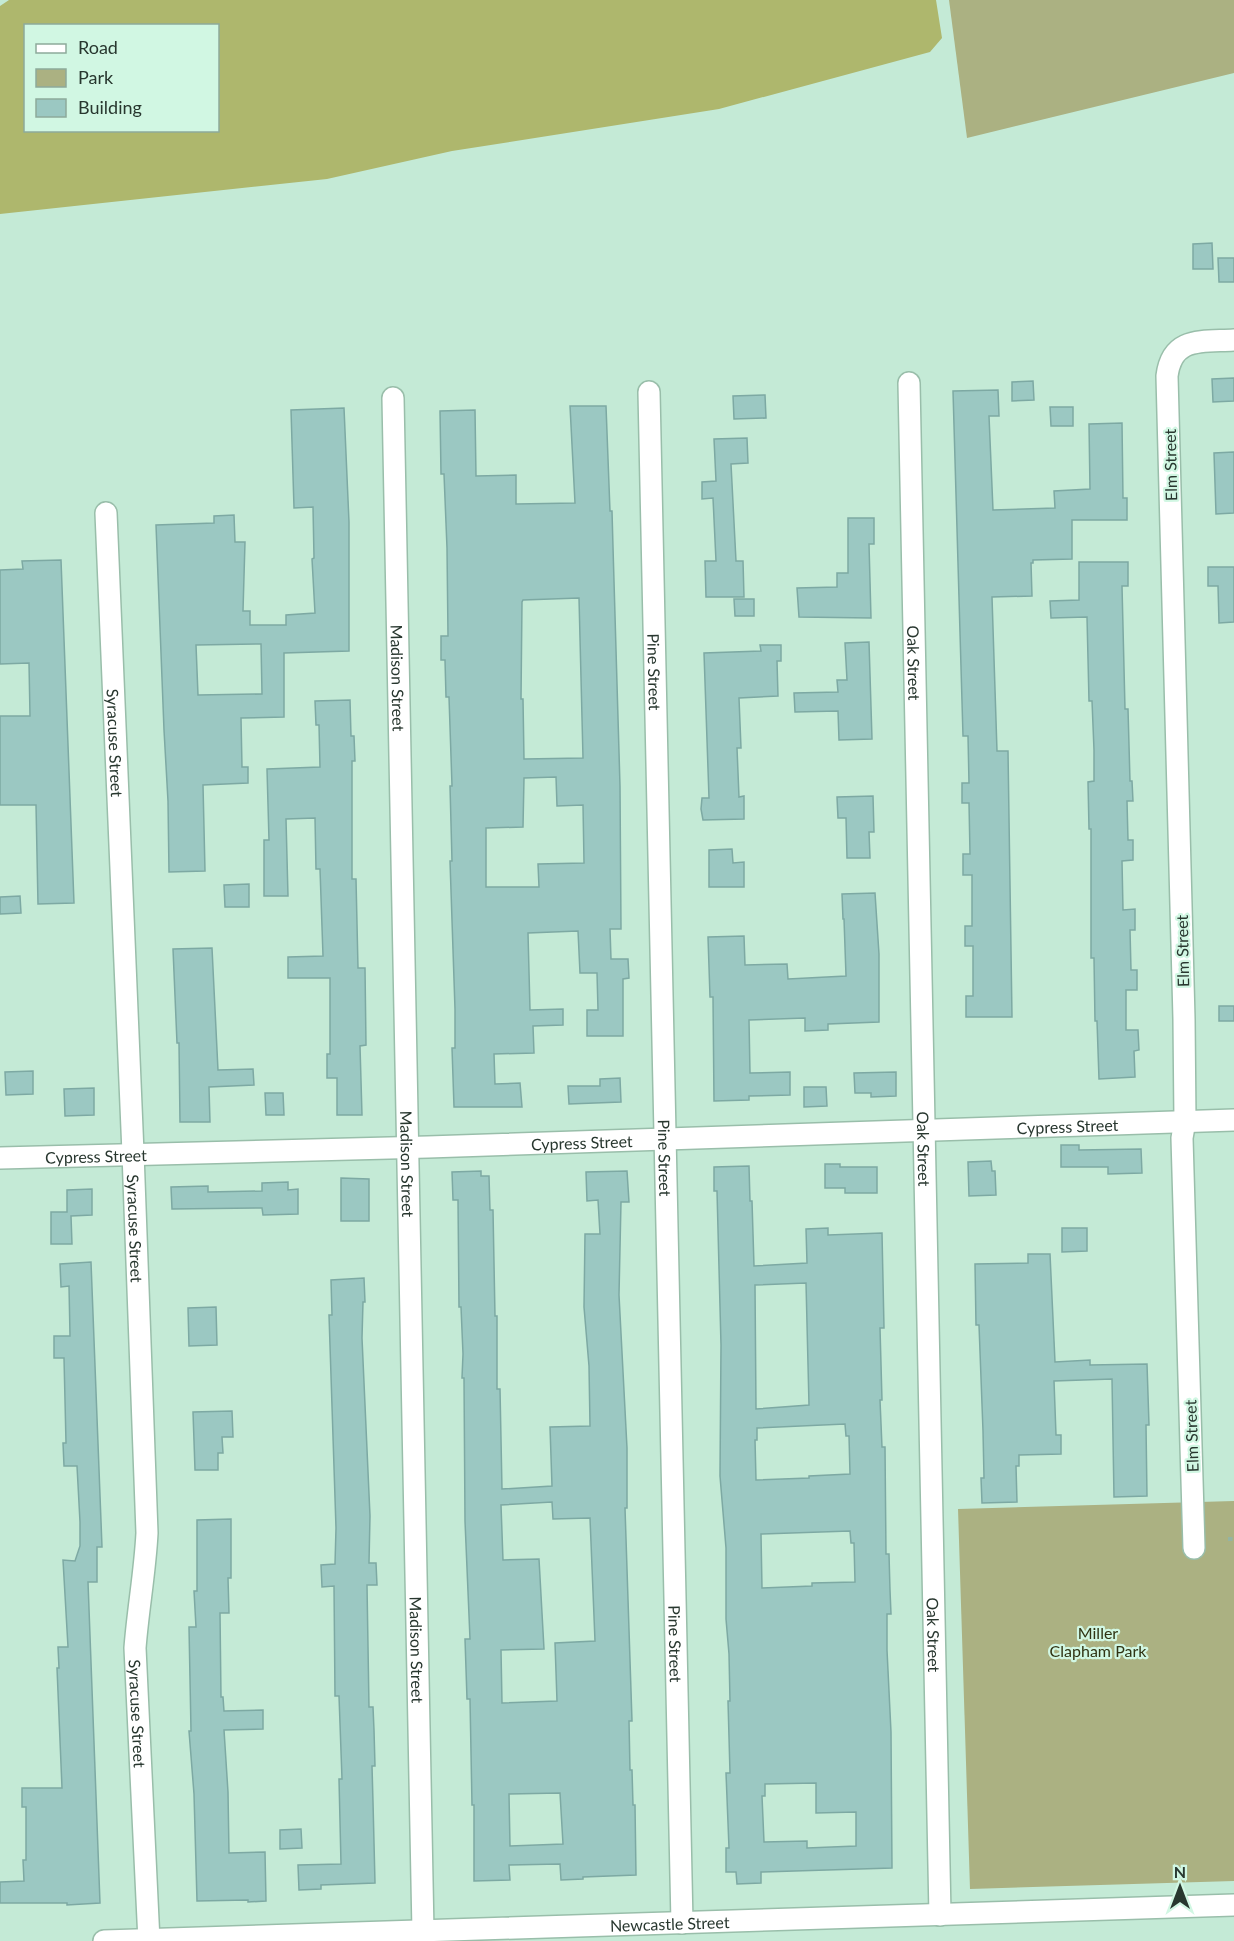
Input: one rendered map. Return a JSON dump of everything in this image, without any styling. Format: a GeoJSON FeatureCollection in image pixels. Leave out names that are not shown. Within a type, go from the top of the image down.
{"type":"FeatureCollection","features":[{"type":"Feature","properties":{"kind":"street","name":"Elm Street"},"geometry":{"type":"LineString","coordinates":[[1194,1548],[1182,1138],[1185,1121],[1184,1019],[1167,376],[1170,359],[1178,350],[1197,342],[1234,340]]}},
{"type":"Feature","properties":{"kind":"street","name":"Oak Street"},"geometry":{"type":"LineString","coordinates":[[909,383],[940,1915]]}},
{"type":"Feature","properties":{"kind":"street","name":"Pine Street"},"geometry":{"type":"LineString","coordinates":[[649,392],[682,1923]]}},
{"type":"Feature","properties":{"kind":"street","name":"Madison Street"},"geometry":{"type":"LineString","coordinates":[[393,398],[423,1932]]}},
{"type":"Feature","properties":{"kind":"street","name":"Syracuse Street"},"geometry":{"type":"LineString","coordinates":[[106,513],[147,1533],[146,1566],[135,1648],[149,1940]]}},
{"type":"Feature","properties":{"kind":"street","name":"Cypress Street"},"geometry":{"type":"LineString","coordinates":[[0,1158],[407,1147],[1234,1119]]}},
{"type":"Feature","properties":{"kind":"street","name":"Newcastle Street"},"geometry":{"type":"LineString","coordinates":[[104,1941],[1234,1905]]}},
{"type":"Feature","properties":{"kind":"path"},"geometry":{"type":"LineString","coordinates":[[1228,1539],[1234,1539]]}},
{"type":"Feature","properties":{"kind":"green space"},"geometry":{"type":"Polygon","coordinates":[[[9,0],[936,0],[942,38],[930,52],[719,109],[452,151],[327,179],[0,214],[0,6],[9,0]]]}},
{"type":"Feature","properties":{"kind":"green space"},"geometry":{"type":"Polygon","coordinates":[[[949,0],[1234,0],[1234,73],[967,138],[949,0]]]}},
{"type":"Feature","properties":{"kind":"green space","name":"Miller Clapham Park"},"geometry":{"type":"Polygon","coordinates":[[[1234,1501],[1234,1881],[970,1889],[958,1509],[1234,1501]]]}},
{"type":"Feature","properties":{"kind":"building"},"geometry":{"type":"Polygon","coordinates":[[[1212,243],[1213,269],[1193,269],[1193,244],[1212,243]]]}},
{"type":"Feature","properties":{"kind":"building"},"geometry":{"type":"Polygon","coordinates":[[[1218,258],[1234,258],[1234,282],[1219,282],[1218,258]]]}},
{"type":"Feature","properties":{"kind":"building"},"geometry":{"type":"Polygon","coordinates":[[[1234,378],[1234,401],[1213,402],[1212,379],[1234,378]]]}},
{"type":"Feature","properties":{"kind":"building"},"geometry":{"type":"Polygon","coordinates":[[[1033,381],[1034,400],[1012,401],[1012,382],[1033,381]]]}},
{"type":"Feature","properties":{"kind":"building"},"geometry":{"type":"Polygon","coordinates":[[[998,390],[999,416],[989,416],[993,510],[1055,508],[1054,491],[1090,489],[1089,424],[1122,423],[1123,498],[1127,498],[1127,520],[1072,520],[1072,559],[1033,560],[1031,563],[1032,596],[992,597],[997,751],[1008,751],[1012,1017],[966,1017],[966,996],[973,996],[973,946],[965,946],[965,926],[972,926],[972,875],[963,875],[963,854],[970,854],[969,803],[962,803],[962,783],[969,783],[968,736],[963,736],[953,391],[998,390]]]}},
{"type":"Feature","properties":{"kind":"building"},"geometry":{"type":"Polygon","coordinates":[[[765,395],[766,418],[734,419],[733,396],[765,395]]]}},
{"type":"Feature","properties":{"kind":"building"},"geometry":{"type":"Polygon","coordinates":[[[570,406],[606,406],[610,511],[612,511],[620,786],[621,929],[610,929],[611,959],[628,959],[629,978],[623,979],[623,1036],[587,1036],[587,1010],[598,1010],[597,973],[580,973],[578,931],[528,933],[530,1010],[563,1009],[563,1025],[533,1026],[534,1053],[494,1054],[495,1084],[520,1083],[522,1107],[454,1107],[452,1048],[455,1048],[455,1009],[450,861],[452,861],[450,786],[452,786],[449,697],[446,697],[445,660],[441,660],[441,636],[448,636],[447,548],[444,474],[441,474],[440,411],[475,410],[476,476],[516,475],[516,504],[575,503],[570,406]],[[579,598],[523,600],[522,602],[521,699],[523,699],[524,759],[583,758],[579,598]],[[556,777],[524,778],[523,827],[486,828],[486,887],[539,887],[538,864],[584,863],[583,805],[557,806],[556,777]]]}},
{"type":"Feature","properties":{"kind":"building"},"geometry":{"type":"Polygon","coordinates":[[[1050,407],[1073,407],[1073,426],[1051,426],[1050,407]]]}},
{"type":"Feature","properties":{"kind":"building"},"geometry":{"type":"Polygon","coordinates":[[[344,408],[349,522],[349,651],[284,653],[284,717],[241,718],[242,767],[248,767],[248,783],[203,785],[205,871],[169,872],[156,525],[214,523],[214,516],[234,515],[235,542],[245,542],[243,611],[250,611],[250,625],[286,625],[286,615],[315,613],[312,559],[314,558],[313,507],[294,508],[291,410],[344,408]],[[261,644],[196,645],[198,695],[262,694],[261,644]]]}},
{"type":"Feature","properties":{"kind":"building"},"geometry":{"type":"Polygon","coordinates":[[[747,438],[748,463],[731,464],[736,561],[743,561],[744,597],[706,597],[705,561],[716,561],[713,498],[702,499],[702,482],[716,481],[714,439],[747,438]]]}},
{"type":"Feature","properties":{"kind":"building"},"geometry":{"type":"Polygon","coordinates":[[[1234,452],[1234,513],[1216,514],[1214,453],[1234,452]]]}},
{"type":"Feature","properties":{"kind":"building"},"geometry":{"type":"Polygon","coordinates":[[[848,518],[874,518],[874,544],[869,544],[871,618],[799,617],[797,588],[837,587],[837,573],[848,573],[848,518]]]}},
{"type":"Feature","properties":{"kind":"building"},"geometry":{"type":"Polygon","coordinates":[[[61,560],[74,903],[38,904],[36,805],[0,805],[0,716],[30,716],[29,663],[0,664],[0,570],[23,569],[22,561],[61,560]]]}},
{"type":"Feature","properties":{"kind":"building"},"geometry":{"type":"Polygon","coordinates":[[[1079,562],[1128,562],[1128,586],[1122,586],[1125,709],[1128,709],[1130,781],[1132,781],[1133,801],[1127,801],[1128,840],[1133,840],[1133,860],[1122,861],[1123,910],[1135,909],[1135,930],[1130,930],[1131,970],[1137,970],[1137,990],[1126,990],[1126,1030],[1138,1030],[1139,1050],[1134,1051],[1135,1077],[1099,1079],[1094,958],[1091,958],[1091,829],[1089,829],[1088,782],[1094,781],[1094,750],[1092,701],[1089,701],[1087,617],[1051,618],[1050,601],[1079,600],[1079,562]]]}},
{"type":"Feature","properties":{"kind":"building"},"geometry":{"type":"Polygon","coordinates":[[[1208,567],[1234,567],[1234,622],[1219,623],[1218,586],[1208,586],[1208,567]]]}},
{"type":"Feature","properties":{"kind":"building"},"geometry":{"type":"Polygon","coordinates":[[[734,599],[754,599],[754,616],[735,616],[734,599]]]}},
{"type":"Feature","properties":{"kind":"building"},"geometry":{"type":"Polygon","coordinates":[[[869,642],[872,739],[839,740],[838,711],[795,712],[794,693],[838,692],[837,680],[847,680],[845,643],[869,642]]]}},
{"type":"Feature","properties":{"kind":"building"},"geometry":{"type":"Polygon","coordinates":[[[760,645],[781,645],[781,661],[777,661],[778,696],[739,698],[741,748],[737,748],[739,797],[744,796],[744,819],[703,820],[702,798],[709,798],[704,653],[761,651],[760,645]]]}},
{"type":"Feature","properties":{"kind":"building"},"geometry":{"type":"Polygon","coordinates":[[[350,700],[351,736],[354,736],[355,761],[352,761],[352,879],[356,879],[358,968],[365,968],[366,1045],[360,1046],[362,1115],[337,1115],[337,1078],[327,1078],[327,1054],[330,1054],[330,978],[288,978],[288,957],[323,956],[320,869],[316,869],[315,818],[286,819],[288,896],[264,896],[264,840],[269,840],[267,769],[320,767],[319,725],[316,725],[315,701],[350,700]]]}},
{"type":"Feature","properties":{"kind":"building"},"geometry":{"type":"Polygon","coordinates":[[[873,796],[874,832],[869,832],[870,858],[847,858],[846,818],[838,818],[837,797],[873,796]]]}},
{"type":"Feature","properties":{"kind":"building"},"geometry":{"type":"Polygon","coordinates":[[[732,849],[733,863],[744,862],[744,887],[709,887],[709,850],[732,849]]]}},
{"type":"Feature","properties":{"kind":"building"},"geometry":{"type":"Polygon","coordinates":[[[249,884],[249,907],[225,907],[224,885],[249,884]]]}},
{"type":"Feature","properties":{"kind":"building"},"geometry":{"type":"Polygon","coordinates":[[[875,893],[879,954],[879,1022],[828,1024],[828,1030],[805,1031],[805,1018],[749,1020],[750,1073],[790,1072],[790,1095],[749,1096],[749,1100],[714,1101],[713,997],[710,997],[708,937],[744,936],[745,965],[787,964],[788,979],[846,976],[842,894],[875,893]]]}},
{"type":"Feature","properties":{"kind":"building"},"geometry":{"type":"Polygon","coordinates":[[[20,896],[21,913],[0,914],[0,897],[20,896]]]}},
{"type":"Feature","properties":{"kind":"building"},"geometry":{"type":"Polygon","coordinates":[[[212,948],[218,1070],[253,1069],[254,1085],[209,1087],[210,1122],[180,1122],[179,1043],[177,1043],[173,949],[212,948]]]}},
{"type":"Feature","properties":{"kind":"building"},"geometry":{"type":"Polygon","coordinates":[[[1219,1006],[1234,1006],[1234,1021],[1219,1021],[1219,1006]]]}},
{"type":"Feature","properties":{"kind":"building"},"geometry":{"type":"Polygon","coordinates":[[[33,1071],[33,1094],[6,1095],[5,1072],[33,1071]]]}},
{"type":"Feature","properties":{"kind":"building"},"geometry":{"type":"Polygon","coordinates":[[[896,1072],[896,1096],[871,1097],[871,1093],[855,1093],[854,1073],[896,1072]]]}},
{"type":"Feature","properties":{"kind":"building"},"geometry":{"type":"Polygon","coordinates":[[[620,1078],[621,1102],[569,1104],[568,1086],[600,1086],[600,1079],[620,1078]]]}},
{"type":"Feature","properties":{"kind":"building"},"geometry":{"type":"Polygon","coordinates":[[[804,1087],[826,1087],[827,1106],[804,1107],[804,1087]]]}},
{"type":"Feature","properties":{"kind":"building"},"geometry":{"type":"Polygon","coordinates":[[[94,1088],[94,1115],[65,1116],[64,1089],[94,1088]]]}},
{"type":"Feature","properties":{"kind":"building"},"geometry":{"type":"Polygon","coordinates":[[[265,1093],[283,1093],[284,1115],[266,1115],[265,1093]]]}},
{"type":"Feature","properties":{"kind":"building"},"geometry":{"type":"Polygon","coordinates":[[[1061,1145],[1079,1145],[1079,1150],[1141,1149],[1142,1173],[1108,1174],[1108,1167],[1061,1167],[1061,1145]]]}},
{"type":"Feature","properties":{"kind":"building"},"geometry":{"type":"Polygon","coordinates":[[[991,1161],[992,1171],[995,1171],[996,1195],[969,1196],[968,1162],[991,1161]]]}},
{"type":"Feature","properties":{"kind":"building"},"geometry":{"type":"Polygon","coordinates":[[[825,1164],[840,1164],[840,1167],[877,1167],[877,1193],[845,1193],[845,1188],[825,1188],[825,1164]]]}},
{"type":"Feature","properties":{"kind":"building"},"geometry":{"type":"Polygon","coordinates":[[[749,1166],[754,1266],[807,1263],[806,1229],[828,1228],[828,1235],[882,1233],[884,1328],[880,1328],[882,1400],[880,1400],[882,1447],[885,1447],[886,1554],[889,1554],[891,1614],[887,1614],[887,1650],[891,1732],[892,1868],[761,1872],[761,1883],[737,1884],[736,1872],[726,1872],[726,1848],[729,1848],[726,1773],[730,1773],[728,1701],[730,1701],[726,1619],[726,1548],[720,1476],[721,1345],[717,1191],[714,1191],[714,1167],[749,1166]],[[806,1283],[755,1285],[756,1409],[809,1405],[806,1283]],[[845,1424],[757,1428],[756,1480],[850,1474],[849,1436],[846,1436],[845,1424]],[[850,1531],[761,1534],[762,1588],[855,1582],[854,1543],[851,1543],[850,1531]],[[816,1783],[765,1784],[765,1796],[762,1796],[764,1842],[807,1841],[807,1848],[856,1846],[856,1812],[816,1813],[816,1783]]]}},
{"type":"Feature","properties":{"kind":"building"},"geometry":{"type":"Polygon","coordinates":[[[481,1171],[481,1176],[489,1176],[490,1210],[493,1210],[502,1489],[552,1486],[550,1427],[590,1426],[589,1366],[584,1307],[585,1234],[600,1234],[598,1200],[587,1201],[586,1172],[627,1171],[629,1202],[621,1202],[619,1295],[627,1448],[627,1508],[625,1508],[632,1721],[629,1721],[630,1770],[632,1770],[633,1805],[635,1805],[636,1875],[561,1880],[560,1864],[509,1865],[510,1880],[474,1881],[474,1805],[472,1805],[470,1699],[467,1699],[465,1639],[470,1639],[465,1521],[464,1378],[462,1378],[461,1307],[459,1307],[458,1200],[453,1200],[452,1172],[481,1171]],[[552,1502],[501,1505],[503,1560],[539,1559],[544,1649],[501,1650],[502,1703],[557,1701],[555,1643],[595,1641],[590,1518],[553,1519],[552,1502]],[[560,1793],[509,1794],[510,1846],[563,1844],[560,1793]]]}},
{"type":"Feature","properties":{"kind":"building"},"geometry":{"type":"Polygon","coordinates":[[[341,1178],[369,1179],[369,1221],[341,1221],[341,1178]]]}},
{"type":"Feature","properties":{"kind":"building"},"geometry":{"type":"Polygon","coordinates":[[[288,1182],[288,1190],[298,1189],[298,1214],[263,1215],[262,1208],[172,1209],[171,1187],[208,1186],[208,1192],[262,1191],[262,1183],[288,1182]]]}},
{"type":"Feature","properties":{"kind":"building"},"geometry":{"type":"Polygon","coordinates":[[[92,1189],[92,1215],[71,1216],[72,1244],[51,1244],[51,1212],[67,1212],[67,1190],[92,1189]]]}},
{"type":"Feature","properties":{"kind":"building"},"geometry":{"type":"Polygon","coordinates":[[[1062,1228],[1087,1228],[1087,1251],[1062,1252],[1062,1228]]]}},
{"type":"Feature","properties":{"kind":"building"},"geometry":{"type":"Polygon","coordinates":[[[1028,1254],[1050,1254],[1055,1362],[1090,1360],[1090,1365],[1147,1364],[1149,1425],[1146,1425],[1147,1496],[1114,1497],[1112,1379],[1054,1381],[1056,1435],[1061,1435],[1061,1454],[1019,1455],[1019,1466],[1016,1466],[1017,1502],[982,1503],[983,1431],[979,1325],[976,1325],[975,1264],[1028,1263],[1028,1254]]]}},
{"type":"Feature","properties":{"kind":"building"},"geometry":{"type":"Polygon","coordinates":[[[91,1262],[102,1547],[97,1547],[97,1582],[88,1582],[100,1903],[67,1905],[67,1903],[0,1903],[0,1882],[24,1881],[26,1807],[22,1807],[22,1788],[62,1788],[57,1668],[59,1668],[58,1647],[68,1647],[63,1560],[75,1561],[80,1546],[80,1522],[77,1466],[64,1466],[63,1443],[66,1443],[64,1358],[54,1358],[54,1336],[70,1336],[69,1286],[61,1287],[60,1264],[91,1262]]]}},
{"type":"Feature","properties":{"kind":"building"},"geometry":{"type":"Polygon","coordinates":[[[364,1278],[362,1338],[370,1516],[369,1563],[376,1563],[377,1585],[367,1585],[369,1707],[373,1707],[375,1766],[372,1766],[375,1883],[321,1885],[321,1889],[299,1890],[298,1865],[341,1864],[339,1779],[342,1779],[339,1696],[335,1696],[334,1586],[322,1587],[321,1565],[335,1564],[336,1528],[329,1315],[332,1315],[331,1280],[364,1278]]]}},
{"type":"Feature","properties":{"kind":"building"},"geometry":{"type":"Polygon","coordinates":[[[216,1307],[217,1345],[189,1346],[188,1308],[216,1307]]]}},
{"type":"Feature","properties":{"kind":"building"},"geometry":{"type":"Polygon","coordinates":[[[232,1411],[233,1437],[222,1437],[223,1453],[218,1453],[218,1470],[195,1470],[193,1412],[232,1411]]]}},
{"type":"Feature","properties":{"kind":"building"},"geometry":{"type":"Polygon","coordinates":[[[231,1519],[229,1613],[220,1613],[221,1697],[223,1697],[224,1711],[263,1710],[263,1729],[224,1730],[229,1853],[265,1852],[266,1901],[197,1901],[194,1794],[189,1731],[191,1731],[189,1627],[196,1627],[194,1591],[197,1591],[197,1520],[231,1519]]]}},
{"type":"Feature","properties":{"kind":"building"},"geometry":{"type":"Polygon","coordinates":[[[301,1829],[302,1848],[280,1849],[280,1830],[301,1829]]]}}]}
